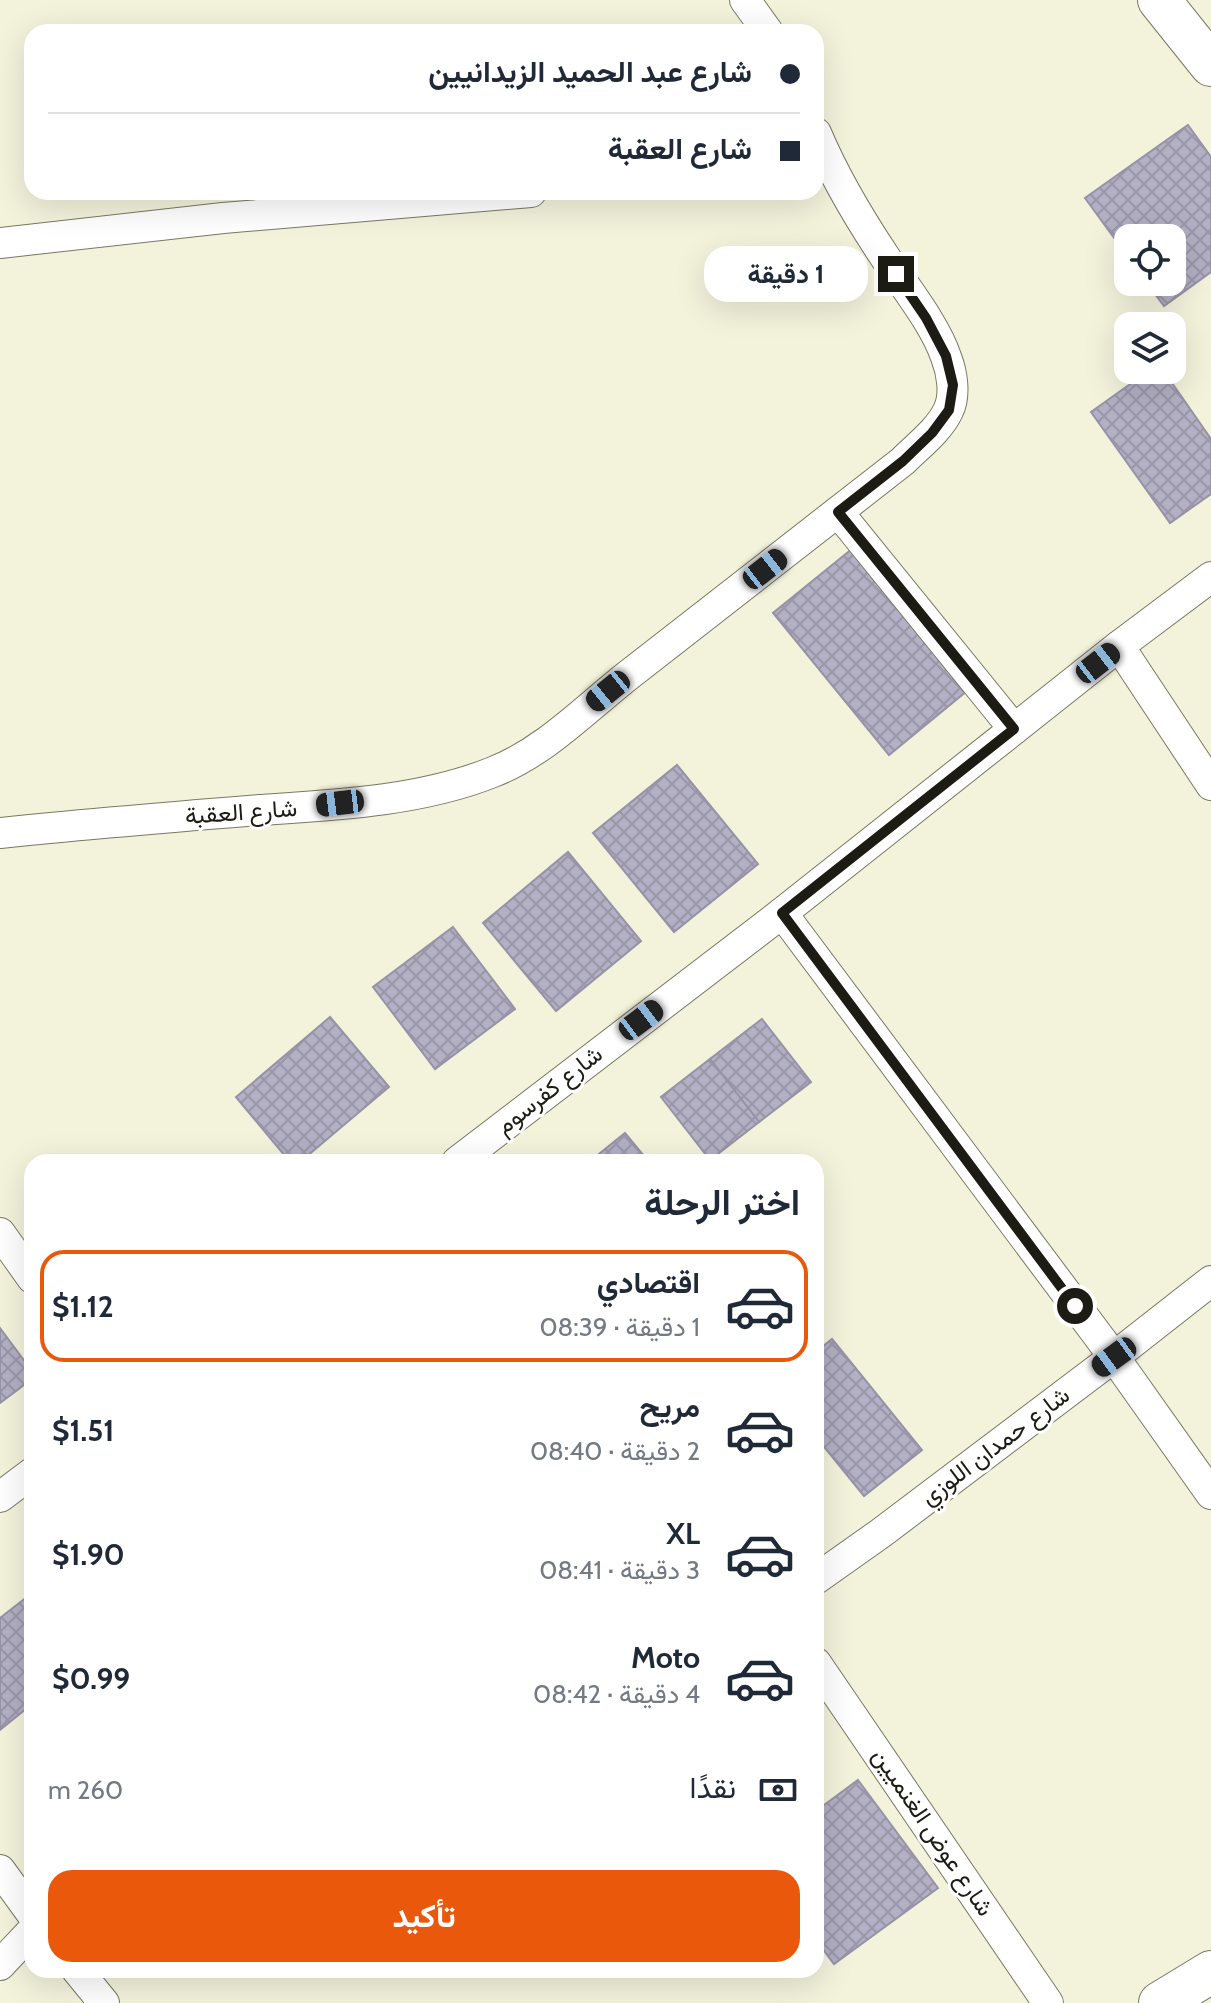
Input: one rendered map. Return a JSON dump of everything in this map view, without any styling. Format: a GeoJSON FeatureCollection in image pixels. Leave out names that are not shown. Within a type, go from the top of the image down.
{"type":"FeatureCollection","features":[{"type":"Feature","properties":{"kind":"street"},"geometry":{"type":"LineString","coordinates":[[745,0],[762,24]]}},
{"type":"Feature","properties":{"kind":"street"},"geometry":{"type":"LineString","coordinates":[[1159,0],[1211,65]]}},
{"type":"Feature","properties":{"kind":"street","name":"شارع العقبة"},"geometry":{"type":"LineString","coordinates":[[0,833],[316,806],[413,794],[458,785],[496,771],[541,746],[903,461],[932,433],[949,410],[953,385],[946,356],[926,318],[851,201],[824,149]]}},
{"type":"Feature","properties":{"kind":"street"},"geometry":{"type":"LineString","coordinates":[[0,243],[223,218],[436,200]]}},
{"type":"Feature","properties":{"kind":"street"},"geometry":{"type":"LineString","coordinates":[[838,512],[1014,729]]}},
{"type":"Feature","properties":{"kind":"street","name":"شارع كفرسوم"},"geometry":{"type":"LineString","coordinates":[[467,1154],[782,913],[1119,646],[1211,577]]}},
{"type":"Feature","properties":{"kind":"street"},"geometry":{"type":"LineString","coordinates":[[1119,646],[1211,785]]}},
{"type":"Feature","properties":{"kind":"street"},"geometry":{"type":"LineString","coordinates":[[782,913],[1114,1357],[1211,1494]]}},
{"type":"Feature","properties":{"kind":"street"},"geometry":{"type":"LineString","coordinates":[[0,1233],[24,1267]]}},
{"type":"Feature","properties":{"kind":"street","name":"شارع حمدان اللوزي"},"geometry":{"type":"LineString","coordinates":[[824,1573],[1211,1281]]}},
{"type":"Feature","properties":{"kind":"street"},"geometry":{"type":"LineString","coordinates":[[0,1497],[24,1479]]}},
{"type":"Feature","properties":{"kind":"street","name":"شارع عوض الغنميين"},"geometry":{"type":"LineString","coordinates":[[824,1674],[1048,2003]]}},
{"type":"Feature","properties":{"kind":"street"},"geometry":{"type":"LineString","coordinates":[[0,1870],[24,1903]]}},
{"type":"Feature","properties":{"kind":"street"},"geometry":{"type":"LineString","coordinates":[[0,1965],[24,1940]]}},
{"type":"Feature","properties":{"kind":"street"},"geometry":{"type":"LineString","coordinates":[[1160,2003],[1211,1972]]}},
{"type":"Feature","properties":{"kind":"street"},"geometry":{"type":"LineString","coordinates":[[84,1978],[104,2003]]}},
{"type":"Feature","properties":{"kind":"building"},"geometry":{"type":"Polygon","coordinates":[[[1188,125],[1211,157],[1211,272],[1186,290],[1186,224],[1114,224],[1114,238],[1085,198],[1188,125]]]}},
{"type":"Feature","properties":{"kind":"building"},"geometry":{"type":"Polygon","coordinates":[[[1156,296],[1178,296],[1164,306],[1156,296]]]}},
{"type":"Feature","properties":{"kind":"building"},"geometry":{"type":"Polygon","coordinates":[[[1130,384],[1173,384],[1211,439],[1211,494],[1170,523],[1091,412],[1130,384]]]}},
{"type":"Feature","properties":{"kind":"building"},"geometry":{"type":"Polygon","coordinates":[[[852,549],[968,690],[889,755],[773,613],[852,549]]]}},
{"type":"Feature","properties":{"kind":"building"},"geometry":{"type":"Polygon","coordinates":[[[677,765],[758,864],[674,932],[593,833],[677,765]]]}},
{"type":"Feature","properties":{"kind":"building"},"geometry":{"type":"Polygon","coordinates":[[[568,852],[641,941],[556,1011],[483,923],[568,852]]]}},
{"type":"Feature","properties":{"kind":"building"},"geometry":{"type":"Polygon","coordinates":[[[453,927],[515,1009],[435,1069],[373,987],[453,927]]]}},
{"type":"Feature","properties":{"kind":"building"},"geometry":{"type":"Polygon","coordinates":[[[330,1017],[389,1087],[309,1154],[283,1154],[236,1097],[330,1017]]]}},
{"type":"Feature","properties":{"kind":"building"},"geometry":{"type":"Polygon","coordinates":[[[762,1019],[811,1082],[759,1122],[710,1059],[762,1019]]]}},
{"type":"Feature","properties":{"kind":"building"},"geometry":{"type":"Polygon","coordinates":[[[710,1059],[759,1122],[718,1154],[705,1154],[661,1097],[710,1059]]]}},
{"type":"Feature","properties":{"kind":"building"},"geometry":{"type":"Polygon","coordinates":[[[625,1133],[642,1154],[599,1154],[625,1133]]]}},
{"type":"Feature","properties":{"kind":"building"},"geometry":{"type":"Polygon","coordinates":[[[0,1328],[24,1360],[24,1385],[0,1403],[0,1328]]]}},
{"type":"Feature","properties":{"kind":"building"},"geometry":{"type":"Polygon","coordinates":[[[832,1339],[922,1450],[864,1496],[824,1447],[824,1346],[832,1339]]]}},
{"type":"Feature","properties":{"kind":"building"},"geometry":{"type":"Polygon","coordinates":[[[24,1599],[24,1710],[0,1730],[0,1618],[24,1599]]]}},
{"type":"Feature","properties":{"kind":"building"},"geometry":{"type":"Polygon","coordinates":[[[858,1780],[938,1888],[834,1964],[824,1951],[824,1805],[858,1780]]]}},
{"type":"Feature","properties":{"kind":"route"},"geometry":{"type":"LineString","coordinates":[[896,274],[926,318],[946,356],[953,385],[949,410],[932,433],[903,461],[838,512],[1014,729],[782,913],[1075,1306]]}}]}
